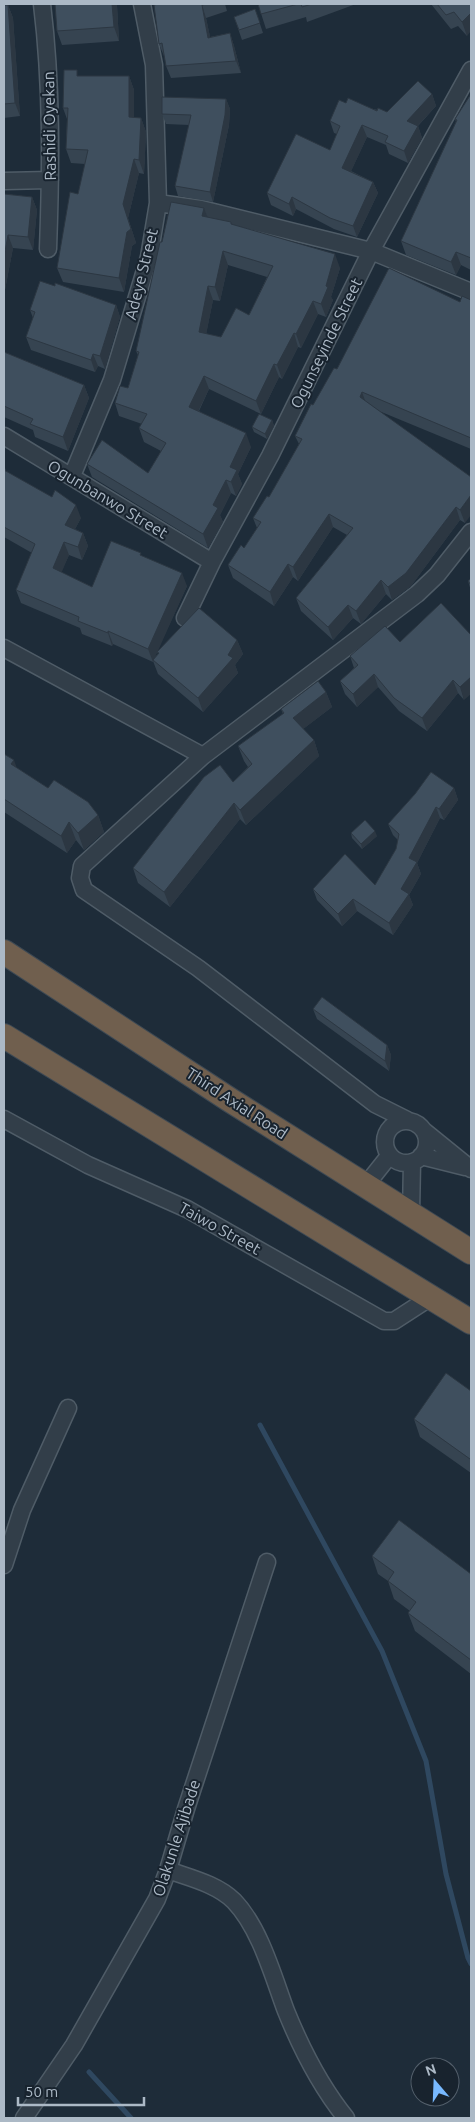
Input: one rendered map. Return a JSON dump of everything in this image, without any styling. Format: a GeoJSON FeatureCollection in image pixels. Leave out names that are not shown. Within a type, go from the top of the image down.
{"type":"FeatureCollection","features":[{"type":"Feature","properties":{"kind":"highway","name":"Third Axial Road"},"geometry":{"type":"LineString","coordinates":[[4,952],[230,1100],[471,1252]]}},
{"type":"Feature","properties":{"kind":"highway"},"geometry":{"type":"LineString","coordinates":[[4,1036],[471,1322]]}},
{"type":"Feature","properties":{"kind":"street","name":"Rashidi Oyekan"},"geometry":{"type":"LineString","coordinates":[[42,4],[50,80],[48,250]]}},
{"type":"Feature","properties":{"kind":"street","name":"Adeye Street"},"geometry":{"type":"LineString","coordinates":[[72,476],[112,380],[149,257],[158,203],[154,65],[142,4]]}},
{"type":"Feature","properties":{"kind":"street","name":"Ogunseyinde Street"},"geometry":{"type":"LineString","coordinates":[[185,618],[212,562],[270,456],[371,251],[471,70]]}},
{"type":"Feature","properties":{"kind":"street"},"geometry":{"type":"LineString","coordinates":[[4,181],[50,180]]}},
{"type":"Feature","properties":{"kind":"street"},"geometry":{"type":"LineString","coordinates":[[158,203],[201,209],[371,251],[471,292]]}},
{"type":"Feature","properties":{"kind":"street","name":"Ogunbanwo Street"},"geometry":{"type":"LineString","coordinates":[[4,436],[212,562]]}},
{"type":"Feature","properties":{"kind":"street"},"geometry":{"type":"LineString","coordinates":[[411,1214],[416,1159],[427,1141],[420,1125],[406,1120],[376,1104],[198,968],[84,890],[80,878],[82,866],[203,756],[417,594],[438,575],[471,532]]}},
{"type":"Feature","properties":{"kind":"street"},"geometry":{"type":"LineString","coordinates":[[4,648],[203,756]]}},
{"type":"Feature","properties":{"kind":"street"},"geometry":{"type":"LineString","coordinates":[[376,1104],[387,1132]]}},
{"type":"Feature","properties":{"kind":"street","name":"Taiwo Street"},"geometry":{"type":"LineString","coordinates":[[4,1119],[88,1165],[187,1209],[384,1321],[394,1321],[431,1297]]}},
{"type":"Feature","properties":{"kind":"street"},"geometry":{"type":"LineString","coordinates":[[406,1120],[392,1125],[384,1140],[390,1156],[396,1161],[416,1159],[471,1169]]}},
{"type":"Feature","properties":{"kind":"street"},"geometry":{"type":"LineString","coordinates":[[424,1131],[471,1169]]}},
{"type":"Feature","properties":{"kind":"street"},"geometry":{"type":"LineString","coordinates":[[366,1185],[390,1156]]}},
{"type":"Feature","properties":{"kind":"street"},"geometry":{"type":"LineString","coordinates":[[4,1564],[22,1510],[68,1408]]}},
{"type":"Feature","properties":{"kind":"street","name":"Olakunle Ajibade"},"geometry":{"type":"LineString","coordinates":[[24,2118],[74,2045],[157,1899],[267,1562]]}},
{"type":"Feature","properties":{"kind":"street"},"geometry":{"type":"LineString","coordinates":[[168,1870],[216,1887],[233,1900],[249,1920],[288,2014],[313,2066],[334,2104],[346,2118]]}},
{"type":"Feature","properties":{"kind":"building"},"geometry":{"type":"Polygon","coordinates":[[[55,4],[112,4],[114,27],[57,31],[55,4]]]}},
{"type":"Feature","properties":{"kind":"building"},"geometry":{"type":"Polygon","coordinates":[[[207,4],[202,5],[208,38],[230,33],[236,61],[166,66],[162,43],[159,44],[154,5],[207,4]]]}},
{"type":"Feature","properties":{"kind":"building"},"geometry":{"type":"Polygon","coordinates":[[[258,4],[298,4],[261,14],[258,4]]]}},
{"type":"Feature","properties":{"kind":"building"},"geometry":{"type":"Polygon","coordinates":[[[301,4],[312,4],[302,7],[301,4]]]}},
{"type":"Feature","properties":{"kind":"building"},"geometry":{"type":"Polygon","coordinates":[[[437,4],[471,4],[471,13],[462,22],[454,12],[446,15],[437,4]]]}},
{"type":"Feature","properties":{"kind":"building"},"geometry":{"type":"Polygon","coordinates":[[[4,5],[8,5],[15,103],[4,104],[4,5]]]}},
{"type":"Feature","properties":{"kind":"building"},"geometry":{"type":"Polygon","coordinates":[[[255,9],[260,23],[239,30],[234,17],[255,9]]]}},
{"type":"Feature","properties":{"kind":"building"},"geometry":{"type":"Polygon","coordinates":[[[64,70],[77,70],[77,76],[129,76],[129,117],[141,118],[139,160],[134,159],[123,204],[131,229],[127,232],[119,278],[57,268],[70,192],[78,194],[88,150],[66,149],[68,108],[63,108],[64,70]]]}},
{"type":"Feature","properties":{"kind":"building"},"geometry":{"type":"Polygon","coordinates":[[[418,81],[432,94],[407,121],[418,126],[404,151],[385,142],[388,136],[362,125],[342,168],[373,182],[353,226],[330,218],[292,197],[289,204],[267,193],[296,134],[330,150],[340,126],[330,121],[339,100],[346,103],[348,98],[377,111],[378,108],[387,112],[418,81]]]}},
{"type":"Feature","properties":{"kind":"building"},"geometry":{"type":"Polygon","coordinates":[[[471,94],[471,258],[456,252],[451,262],[401,241],[457,120],[455,119],[471,94]]]}},
{"type":"Feature","properties":{"kind":"building"},"geometry":{"type":"Polygon","coordinates":[[[162,97],[226,99],[225,115],[210,192],[175,186],[191,115],[162,114],[162,97]]]}},
{"type":"Feature","properties":{"kind":"building"},"geometry":{"type":"Polygon","coordinates":[[[4,194],[32,197],[28,237],[8,235],[4,257],[4,194]]]}},
{"type":"Feature","properties":{"kind":"building"},"geometry":{"type":"Polygon","coordinates":[[[171,202],[204,208],[202,216],[231,222],[231,224],[335,254],[326,286],[328,287],[321,304],[313,301],[277,365],[274,364],[256,401],[204,376],[189,407],[246,433],[230,467],[237,470],[231,482],[226,480],[213,505],[218,508],[203,534],[87,464],[102,440],[148,473],[166,443],[139,428],[147,414],[115,403],[120,386],[128,388],[139,352],[136,351],[160,242],[162,242],[171,202]],[[223,251],[215,287],[208,286],[199,332],[221,337],[236,308],[249,315],[273,266],[223,251]]]}},
{"type":"Feature","properties":{"kind":"building"},"geometry":{"type":"Polygon","coordinates":[[[389,268],[460,302],[462,296],[471,300],[471,438],[362,392],[360,397],[471,477],[471,495],[460,510],[456,507],[406,573],[388,587],[381,580],[356,611],[348,605],[328,627],[296,598],[353,528],[329,514],[293,567],[288,564],[270,592],[228,565],[241,545],[244,548],[261,522],[253,518],[267,496],[269,497],[302,439],[295,436],[311,404],[313,405],[334,368],[337,369],[389,268]]]}},
{"type":"Feature","properties":{"kind":"building"},"geometry":{"type":"Polygon","coordinates":[[[40,281],[55,286],[55,283],[116,305],[100,356],[93,354],[91,360],[26,337],[35,312],[30,310],[40,281]]]}},
{"type":"Feature","properties":{"kind":"building"},"geometry":{"type":"Polygon","coordinates":[[[4,352],[84,385],[63,437],[30,424],[33,419],[4,406],[4,352]]]}},
{"type":"Feature","properties":{"kind":"building"},"geometry":{"type":"Polygon","coordinates":[[[259,414],[272,420],[265,434],[252,427],[259,414]]]}},
{"type":"Feature","properties":{"kind":"building"},"geometry":{"type":"Polygon","coordinates":[[[4,470],[52,497],[55,490],[76,505],[65,525],[83,533],[78,547],[64,542],[53,568],[92,587],[111,541],[182,573],[148,649],[108,631],[108,633],[78,621],[79,617],[16,590],[35,544],[4,527],[4,470]]]}},
{"type":"Feature","properties":{"kind":"building"},"geometry":{"type":"Polygon","coordinates":[[[441,603],[471,635],[471,677],[460,687],[453,680],[422,718],[394,698],[374,674],[353,694],[340,681],[358,665],[350,656],[385,626],[400,642],[441,603]]]}},
{"type":"Feature","properties":{"kind":"building"},"geometry":{"type":"Polygon","coordinates":[[[199,608],[237,640],[228,655],[233,658],[198,698],[153,660],[159,653],[157,652],[199,608]]]}},
{"type":"Feature","properties":{"kind":"building"},"geometry":{"type":"Polygon","coordinates":[[[318,681],[326,692],[293,718],[314,740],[240,810],[234,803],[164,892],[133,868],[204,777],[220,765],[233,782],[252,764],[238,746],[284,713],[281,709],[318,681]]]}},
{"type":"Feature","properties":{"kind":"building"},"geometry":{"type":"Polygon","coordinates":[[[4,754],[14,760],[11,764],[48,788],[54,780],[88,802],[98,815],[78,833],[69,822],[61,836],[4,799],[4,754]]]}},
{"type":"Feature","properties":{"kind":"building"},"geometry":{"type":"Polygon","coordinates":[[[431,772],[454,788],[439,809],[436,807],[409,858],[417,862],[401,889],[409,894],[389,923],[353,899],[338,914],[313,889],[345,854],[375,885],[396,849],[399,834],[388,824],[415,794],[431,772]]]}},
{"type":"Feature","properties":{"kind":"building"},"geometry":{"type":"Polygon","coordinates":[[[365,820],[375,831],[361,844],[351,833],[365,820]]]}},
{"type":"Feature","properties":{"kind":"building"},"geometry":{"type":"Polygon","coordinates":[[[322,997],[387,1045],[385,1061],[313,1009],[322,997]]]}},
{"type":"Feature","properties":{"kind":"building"},"geometry":{"type":"Polygon","coordinates":[[[446,1373],[471,1391],[470,1459],[414,1419],[446,1373]]]}},
{"type":"Feature","properties":{"kind":"building"},"geometry":{"type":"Polygon","coordinates":[[[399,1520],[471,1574],[471,1660],[408,1613],[416,1602],[388,1581],[394,1572],[372,1556],[399,1520]]]}},
{"type":"Feature","properties":{"kind":"waterway"},"geometry":{"type":"LineString","coordinates":[[260,1425],[382,1651],[426,1761],[446,1874],[471,1964]]}},
{"type":"Feature","properties":{"kind":"waterway"},"geometry":{"type":"LineString","coordinates":[[89,2072],[131,2118]]}}]}
